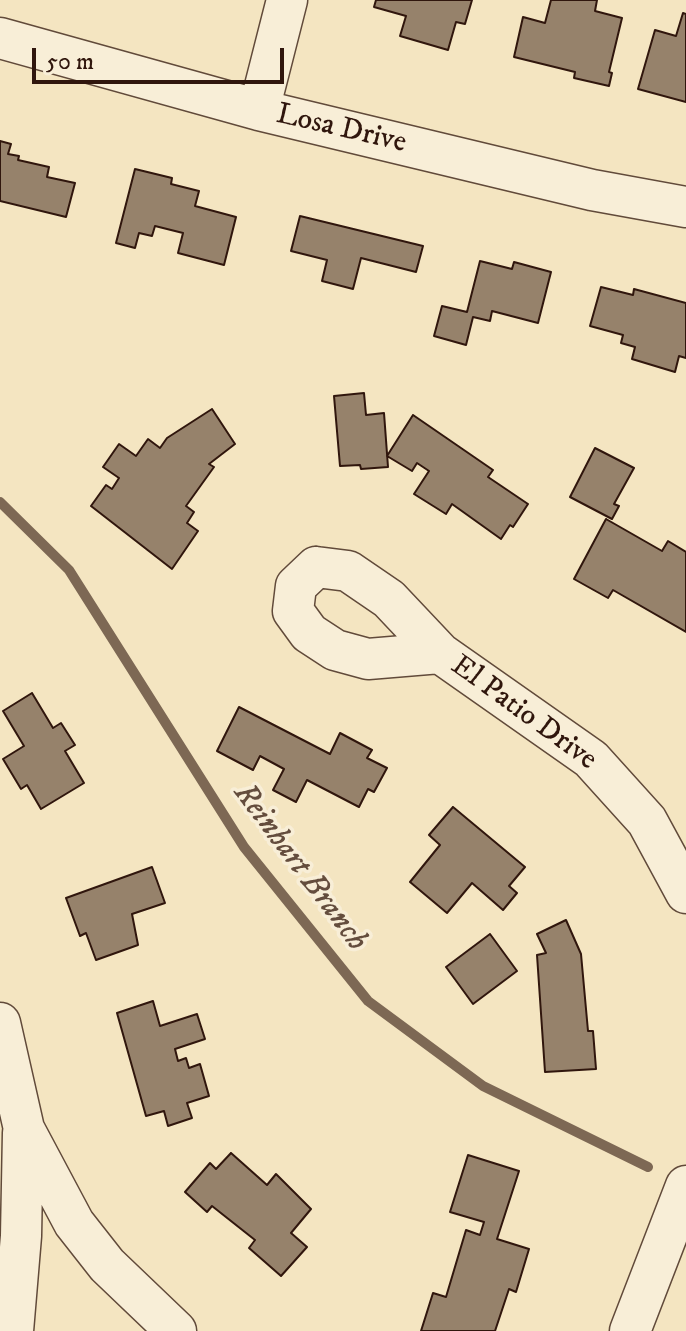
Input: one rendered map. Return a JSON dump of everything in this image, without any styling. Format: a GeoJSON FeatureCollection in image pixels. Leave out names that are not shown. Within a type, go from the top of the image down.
{"type":"FeatureCollection","features":[{"type":"Feature","properties":{"kind":"street"},"geometry":{"type":"LineString","coordinates":[[259,110],[287,0]]}},
{"type":"Feature","properties":{"kind":"street","name":"Losa Drive"},"geometry":{"type":"LineString","coordinates":[[0,38],[259,110],[592,190],[686,207]]}},
{"type":"Feature","properties":{"kind":"street","name":"El Patio Drive"},"geometry":{"type":"LineString","coordinates":[[440,653],[591,759],[647,821],[686,893]]}},
{"type":"Feature","properties":{"kind":"street"},"geometry":{"type":"LineString","coordinates":[[0,1023],[24,1129],[21,1236],[13,1331]]}},
{"type":"Feature","properties":{"kind":"street"},"geometry":{"type":"LineString","coordinates":[[24,1129],[74,1223],[107,1265],[171,1331]]}},
{"type":"Feature","properties":{"kind":"street"},"geometry":{"type":"LineString","coordinates":[[630,1331],[686,1186]]}},
{"type":"Feature","properties":{"kind":"building"},"geometry":{"type":"Polygon","coordinates":[[[376,0],[472,0],[465,24],[456,22],[448,50],[400,36],[406,16],[374,7],[376,0]]]}},
{"type":"Feature","properties":{"kind":"building"},"geometry":{"type":"Polygon","coordinates":[[[551,0],[597,0],[595,11],[622,18],[609,72],[612,73],[609,86],[574,78],[575,72],[514,57],[523,17],[545,23],[551,0]]]}},
{"type":"Feature","properties":{"kind":"building"},"geometry":{"type":"Polygon","coordinates":[[[683,13],[686,14],[686,102],[638,89],[655,30],[676,36],[683,13]]]}},
{"type":"Feature","properties":{"kind":"building"},"geometry":{"type":"Polygon","coordinates":[[[0,141],[11,144],[8,154],[19,156],[18,160],[49,167],[47,177],[75,183],[66,217],[0,201],[0,141]]]}},
{"type":"Feature","properties":{"kind":"building"},"geometry":{"type":"Polygon","coordinates":[[[135,169],[172,178],[171,184],[199,191],[195,206],[236,217],[224,265],[178,253],[183,233],[155,226],[152,236],[139,233],[135,248],[116,243],[135,169]]]}},
{"type":"Feature","properties":{"kind":"building"},"geometry":{"type":"Polygon","coordinates":[[[300,216],[423,246],[416,272],[361,258],[353,289],[322,281],[327,260],[291,251],[300,216]]]}},
{"type":"Feature","properties":{"kind":"building"},"geometry":{"type":"Polygon","coordinates":[[[480,261],[512,269],[514,262],[551,272],[538,323],[492,311],[490,321],[473,317],[466,345],[434,336],[442,306],[467,312],[480,261]]]}},
{"type":"Feature","properties":{"kind":"building"},"geometry":{"type":"Polygon","coordinates":[[[601,287],[633,295],[634,289],[686,303],[686,358],[679,356],[675,372],[632,359],[635,347],[621,343],[623,335],[590,326],[601,287]]]}},
{"type":"Feature","properties":{"kind":"building"},"geometry":{"type":"Polygon","coordinates":[[[364,393],[366,415],[384,413],[388,467],[361,469],[360,465],[340,466],[334,396],[364,393]]]}},
{"type":"Feature","properties":{"kind":"building"},"geometry":{"type":"Polygon","coordinates":[[[212,409],[235,444],[209,464],[214,467],[186,506],[194,512],[187,523],[198,531],[172,569],[91,506],[106,485],[112,489],[119,478],[103,467],[119,444],[136,456],[148,439],[160,448],[167,438],[212,409]]]}},
{"type":"Feature","properties":{"kind":"building"},"geometry":{"type":"Polygon","coordinates":[[[413,415],[493,470],[488,477],[528,504],[501,539],[452,504],[446,514],[414,494],[429,471],[417,463],[412,471],[387,456],[413,415]]]}},
{"type":"Feature","properties":{"kind":"building"},"geometry":{"type":"Polygon","coordinates":[[[595,448],[634,468],[614,504],[619,506],[612,519],[570,497],[595,448]]]}},
{"type":"Feature","properties":{"kind":"building"},"geometry":{"type":"Polygon","coordinates":[[[606,519],[662,551],[668,541],[686,552],[686,632],[613,590],[608,598],[574,579],[606,519]]]}},
{"type":"Feature","properties":{"kind":"building"},"geometry":{"type":"Polygon","coordinates":[[[32,693],[53,728],[61,723],[75,745],[65,751],[84,783],[41,809],[27,785],[21,789],[3,759],[24,746],[3,711],[32,693]]]}},
{"type":"Feature","properties":{"kind":"building"},"geometry":{"type":"Polygon","coordinates":[[[239,707],[330,754],[340,733],[372,750],[367,758],[387,768],[374,792],[368,789],[359,807],[307,780],[296,802],[273,790],[284,769],[260,756],[253,770],[217,751],[239,707]]]}},
{"type":"Feature","properties":{"kind":"building"},"geometry":{"type":"Polygon","coordinates":[[[453,807],[525,867],[509,886],[517,893],[503,910],[472,883],[447,913],[410,882],[440,845],[429,835],[453,807]]]}},
{"type":"Feature","properties":{"kind":"building"},"geometry":{"type":"Polygon","coordinates":[[[152,867],[165,903],[132,914],[138,945],[96,960],[86,933],[80,936],[66,898],[152,867]]]}},
{"type":"Feature","properties":{"kind":"building"},"geometry":{"type":"Polygon","coordinates":[[[566,920],[581,954],[588,1031],[593,1031],[596,1069],[545,1072],[537,955],[546,953],[537,934],[566,920]]]}},
{"type":"Feature","properties":{"kind":"building"},"geometry":{"type":"Polygon","coordinates":[[[490,934],[517,971],[473,1004],[446,967],[490,934]]]}},
{"type":"Feature","properties":{"kind":"building"},"geometry":{"type":"Polygon","coordinates":[[[153,1001],[160,1026],[197,1014],[205,1039],[175,1049],[178,1061],[186,1058],[189,1068],[200,1064],[209,1096],[187,1103],[192,1118],[168,1126],[164,1111],[146,1116],[117,1013],[153,1001]]]}},
{"type":"Feature","properties":{"kind":"building"},"geometry":{"type":"Polygon","coordinates":[[[231,1153],[267,1185],[276,1174],[311,1209],[291,1233],[307,1247],[281,1276],[249,1248],[255,1240],[212,1206],[207,1212],[185,1192],[210,1163],[216,1169],[231,1153]]]}},
{"type":"Feature","properties":{"kind":"building"},"geometry":{"type":"Polygon","coordinates":[[[468,1155],[519,1171],[497,1239],[529,1249],[516,1292],[509,1289],[495,1331],[421,1331],[433,1293],[446,1297],[466,1230],[480,1235],[484,1222],[450,1212],[468,1155]]]}},
{"type":"Feature","properties":{"kind":"waterway","name":"Reinhart Branch"},"geometry":{"type":"LineString","coordinates":[[0,502],[69,570],[244,847],[368,1001],[483,1086],[648,1167]]}}]}
